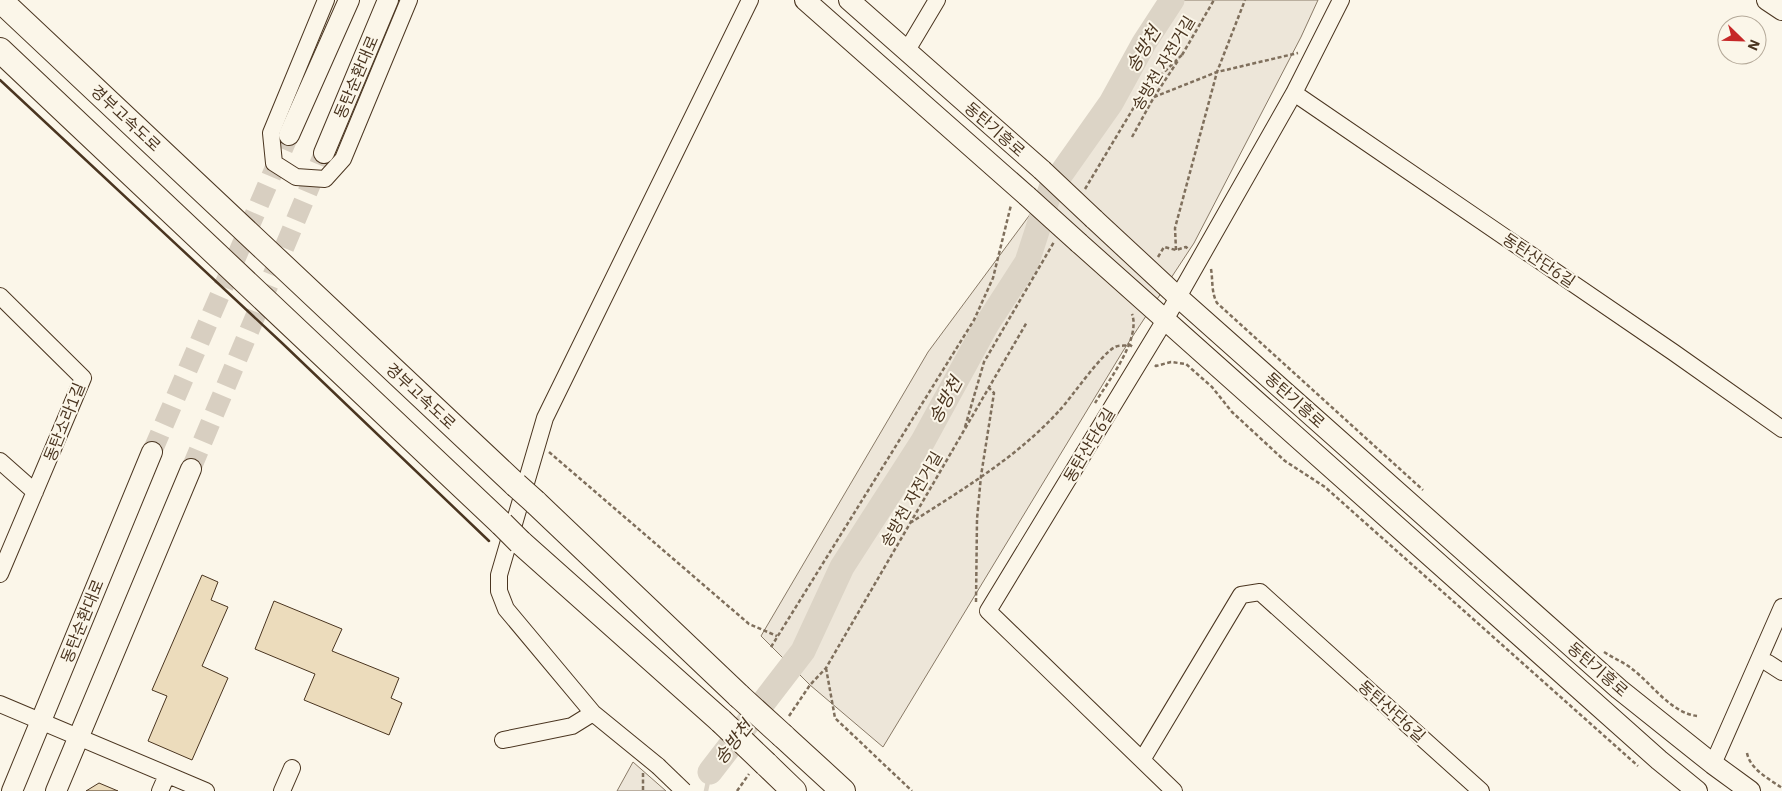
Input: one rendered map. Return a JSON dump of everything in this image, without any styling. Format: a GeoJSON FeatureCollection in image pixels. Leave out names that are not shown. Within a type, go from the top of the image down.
{"type":"FeatureCollection","features":[{"type":"Feature","properties":{"kind":"highway","name":"경부고속도로"},"geometry":{"type":"LineString","coordinates":[[0,0],[739,696],[843,791]]}},
{"type":"Feature","properties":{"kind":"highway"},"geometry":{"type":"LineString","coordinates":[[0,50],[520,542],[722,721],[794,791]]}},
{"type":"Feature","properties":{"kind":"main road"},"geometry":{"type":"LineString","coordinates":[[289,135],[349,0]]}},
{"type":"Feature","properties":{"kind":"main road","name":"동탄순환대로"},"geometry":{"type":"LineString","coordinates":[[324,154],[388,0]]}},
{"type":"Feature","properties":{"kind":"main road","name":"동탄기흥로"},"geometry":{"type":"LineString","coordinates":[[805,0],[1019,200],[1079,243],[1636,740],[1697,791]]}},
{"type":"Feature","properties":{"kind":"main road","name":"동탄기흥로"},"geometry":{"type":"LineString","coordinates":[[849,0],[1042,170],[1178,297],[1619,689],[1750,791]]}},
{"type":"Feature","properties":{"kind":"main road"},"geometry":{"type":"LineString","coordinates":[[1767,0],[1782,10]]}},
{"type":"Feature","properties":{"kind":"main road","name":"동탄순환대로"},"geometry":{"type":"LineString","coordinates":[[12,791],[152,452]]}},
{"type":"Feature","properties":{"kind":"main road"},"geometry":{"type":"LineString","coordinates":[[56,791],[191,469]]}},
{"type":"Feature","properties":{"kind":"street"},"geometry":{"type":"LineString","coordinates":[[320,4],[271,133],[274,163],[296,177],[325,179],[343,159],[410,0]]}},
{"type":"Feature","properties":{"kind":"street"},"geometry":{"type":"LineString","coordinates":[[684,791],[658,766],[593,713],[506,609],[499,591],[499,575],[545,418],[750,0]]}},
{"type":"Feature","properties":{"kind":"street"},"geometry":{"type":"LineString","coordinates":[[906,52],[937,0]]}},
{"type":"Feature","properties":{"kind":"street","name":"동탄산단6길"},"geometry":{"type":"LineString","coordinates":[[1174,791],[988,611],[1165,320],[1294,93],[1341,0]]}},
{"type":"Feature","properties":{"kind":"street","name":"동탄산단6길"},"geometry":{"type":"LineString","coordinates":[[1294,93],[1673,352],[1782,429]]}},
{"type":"Feature","properties":{"kind":"street","name":"동탄소라1길"},"geometry":{"type":"LineString","coordinates":[[0,296],[83,378],[35,492],[6,545],[0,574]]}},
{"type":"Feature","properties":{"kind":"street"},"geometry":{"type":"LineString","coordinates":[[0,461],[35,492]]}},
{"type":"Feature","properties":{"kind":"street","name":"동탄산단6길"},"geometry":{"type":"LineString","coordinates":[[1142,760],[1241,595],[1260,592],[1481,791]]}},
{"type":"Feature","properties":{"kind":"street"},"geometry":{"type":"LineString","coordinates":[[1713,764],[1782,607]]}},
{"type":"Feature","properties":{"kind":"street"},"geometry":{"type":"LineString","coordinates":[[1768,663],[1782,672]]}},
{"type":"Feature","properties":{"kind":"street"},"geometry":{"type":"LineString","coordinates":[[0,704],[206,791]]}},
{"type":"Feature","properties":{"kind":"street"},"geometry":{"type":"LineString","coordinates":[[504,740],[572,726],[593,713]]}},
{"type":"Feature","properties":{"kind":"street"},"geometry":{"type":"LineString","coordinates":[[282,791],[292,768]]}},
{"type":"Feature","properties":{"kind":"street"},"geometry":{"type":"LineString","coordinates":[[160,791],[167,775]]}},
{"type":"Feature","properties":{"kind":"path","name":"송방천 자전거길"},"geometry":{"type":"LineString","coordinates":[[1132,137],[1154,97],[1183,54],[1214,0]]}},
{"type":"Feature","properties":{"kind":"path"},"geometry":{"type":"LineString","coordinates":[[1176,250],[1175,228],[1216,72],[1245,0]]}},
{"type":"Feature","properties":{"kind":"path"},"geometry":{"type":"LineString","coordinates":[[1154,97],[1216,72],[1316,48]]}},
{"type":"Feature","properties":{"kind":"path"},"geometry":{"type":"LineString","coordinates":[[771,647],[974,320],[993,278],[1019,200]]}},
{"type":"Feature","properties":{"kind":"path"},"geometry":{"type":"LineString","coordinates":[[1164,247],[1176,250],[1186,247]]}},
{"type":"Feature","properties":{"kind":"path"},"geometry":{"type":"LineString","coordinates":[[1212,270],[1212,287],[1217,303],[1426,493]]}},
{"type":"Feature","properties":{"kind":"path"},"geometry":{"type":"LineString","coordinates":[[1095,403],[1130,345],[1134,326],[1133,316],[1129,308]]}},
{"type":"Feature","properties":{"kind":"path","name":"송방천 자전거길"},"geometry":{"type":"LineString","coordinates":[[810,685],[826,668],[1027,322]]}},
{"type":"Feature","properties":{"kind":"path"},"geometry":{"type":"LineString","coordinates":[[910,524],[1009,456],[1055,416],[1105,354],[1115,347],[1130,345]]}},
{"type":"Feature","properties":{"kind":"path"},"geometry":{"type":"LineString","coordinates":[[1156,366],[1171,362],[1186,364],[1212,387],[1232,412],[1285,461],[1324,487],[1642,769]]}},
{"type":"Feature","properties":{"kind":"path"},"geometry":{"type":"LineString","coordinates":[[981,595],[976,603],[977,519],[981,476],[994,393],[989,388]]}},
{"type":"Feature","properties":{"kind":"path"},"geometry":{"type":"LineString","coordinates":[[537,445],[551,453],[749,624],[778,636]]}},
{"type":"Feature","properties":{"kind":"path"},"geometry":{"type":"LineString","coordinates":[[1603,651],[1632,669],[1676,708],[1689,715],[1696,716]]}},
{"type":"Feature","properties":{"kind":"path"},"geometry":{"type":"LineString","coordinates":[[826,668],[835,718],[912,791]]}},
{"type":"Feature","properties":{"kind":"path"},"geometry":{"type":"LineString","coordinates":[[1747,753],[1747,757],[1760,772],[1782,788]]}},
{"type":"Feature","properties":{"kind":"shaded area"},"geometry":{"type":"Polygon","coordinates":[[[1169,0],[1318,0],[1301,37],[1194,243],[1123,351],[883,747],[810,685],[761,636],[928,352],[1066,166],[1169,0]]]}},
{"type":"Feature","properties":{"kind":"shaded area"},"geometry":{"type":"Polygon","coordinates":[[[633,762],[666,791],[617,791],[633,762]]]}},
{"type":"Feature","properties":{"kind":"building"},"geometry":{"type":"Polygon","coordinates":[[[202,575],[218,582],[211,600],[228,607],[202,666],[228,678],[192,760],[148,741],[167,696],[152,690],[202,575]]]}},
{"type":"Feature","properties":{"kind":"building"},"geometry":{"type":"Polygon","coordinates":[[[274,601],[342,629],[332,651],[399,678],[391,698],[402,703],[389,735],[304,700],[315,674],[255,649],[274,601]]]}},
{"type":"Feature","properties":{"kind":"building"},"geometry":{"type":"Polygon","coordinates":[[[99,783],[118,791],[86,791],[99,783]]]}},
{"type":"Feature","properties":{"kind":"waterway","name":"송방천"},"geometry":{"type":"LineString","coordinates":[[710,772],[803,651],[842,567],[923,441],[987,324],[1027,262],[1051,188],[1111,103],[1144,43],[1172,0]]}},
{"type":"Feature","properties":{"kind":"waterway","name":"송방천"},"geometry":{"type":"LineString","coordinates":[[706,791],[710,772]]}},
{"type":"Feature","properties":{"kind":"tunnel"},"geometry":{"type":"LineString","coordinates":[[152,452],[289,135]]}},
{"type":"Feature","properties":{"kind":"tunnel"},"geometry":{"type":"LineString","coordinates":[[191,469],[324,153]]}},
{"type":"Feature","properties":{"kind":"wall"},"geometry":{"type":"LineString","coordinates":[[0,80],[282,343],[489,541]]}}]}
